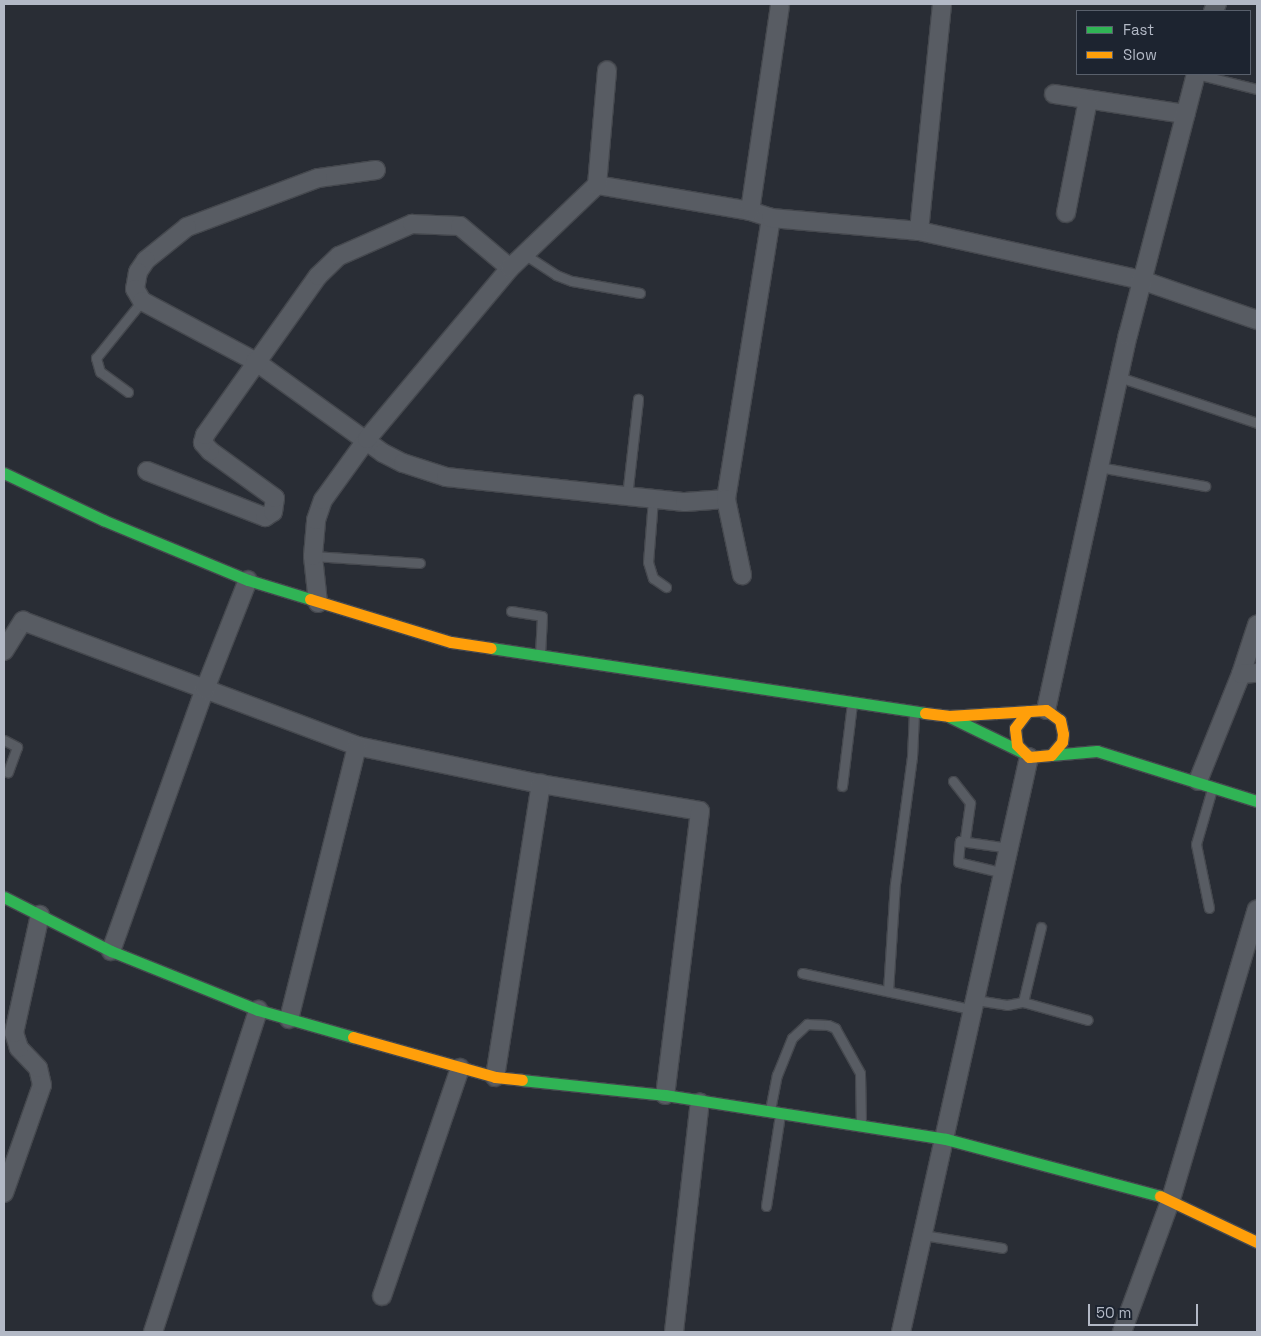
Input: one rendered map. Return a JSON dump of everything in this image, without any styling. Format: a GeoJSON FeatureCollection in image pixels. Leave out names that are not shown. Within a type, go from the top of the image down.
{"type":"FeatureCollection","features":[{"type":"Feature","properties":{"kind":"street"},"geometry":{"type":"LineString","coordinates":[[919,231],[942,4]]}},
{"type":"Feature","properties":{"kind":"street"},"geometry":{"type":"LineString","coordinates":[[750,211],[780,6]]}},
{"type":"Feature","properties":{"kind":"street"},"geometry":{"type":"LineString","coordinates":[[318,603],[313,556],[316,520],[323,500],[367,439],[510,268],[597,185],[607,70]]}},
{"type":"Feature","properties":{"kind":"street"},"geometry":{"type":"LineString","coordinates":[[1051,755],[1062,742],[1044,714],[1142,280],[1196,75]]}},
{"type":"Feature","properties":{"kind":"street"},"geometry":{"type":"LineString","coordinates":[[1054,94],[1185,114]]}},
{"type":"Feature","properties":{"kind":"street"},"geometry":{"type":"LineString","coordinates":[[1066,213],[1088,100]]}},
{"type":"Feature","properties":{"kind":"street"},"geometry":{"type":"LineString","coordinates":[[376,170],[318,178],[188,227],[146,260],[138,272],[135,289],[142,301],[255,361],[403,464],[446,477],[686,502],[726,499]]}},
{"type":"Feature","properties":{"kind":"street"},"geometry":{"type":"LineString","coordinates":[[597,185],[750,211],[771,218],[919,231],[1142,280],[1257,320]]}},
{"type":"Feature","properties":{"kind":"street"},"geometry":{"type":"LineString","coordinates":[[742,575],[726,499],[771,218]]}},
{"type":"Feature","properties":{"kind":"street"},"geometry":{"type":"LineString","coordinates":[[147,470],[264,517],[273,512],[275,498],[203,443],[205,435],[255,361],[318,276],[340,256],[412,224],[460,226],[510,268]]}},
{"type":"Feature","properties":{"kind":"street"},"geometry":{"type":"LineString","coordinates":[[4,473],[103,520],[248,580],[318,603],[451,642],[852,700],[948,716],[1044,714],[1097,751],[1257,800]]}},
{"type":"Feature","properties":{"kind":"street"},"geometry":{"type":"LineString","coordinates":[[111,951],[205,689],[248,580]]}},
{"type":"Feature","properties":{"kind":"street"},"geometry":{"type":"LineString","coordinates":[[6,644],[22,621],[357,746],[541,784],[700,811],[665,1096]]}},
{"type":"Feature","properties":{"kind":"street"},"geometry":{"type":"LineString","coordinates":[[1205,784],[1249,674],[1257,625]]}},
{"type":"Feature","properties":{"kind":"street"},"geometry":{"type":"LineString","coordinates":[[1025,755],[1016,745],[1015,728],[1044,714]]}},
{"type":"Feature","properties":{"kind":"street"},"geometry":{"type":"LineString","coordinates":[[948,716],[1025,755],[1097,751]]}},
{"type":"Feature","properties":{"kind":"street"},"geometry":{"type":"LineString","coordinates":[[289,1019],[357,746]]}},
{"type":"Feature","properties":{"kind":"street"},"geometry":{"type":"LineString","coordinates":[[901,1332],[946,1139],[1004,873],[1025,755]]}},
{"type":"Feature","properties":{"kind":"street"},"geometry":{"type":"LineString","coordinates":[[495,1077],[541,784]]}},
{"type":"Feature","properties":{"kind":"street"},"geometry":{"type":"LineString","coordinates":[[4,897],[111,951],[258,1010],[460,1068],[495,1077],[665,1096],[775,1111],[946,1139],[1171,1199],[1257,1242]]}},
{"type":"Feature","properties":{"kind":"street"},"geometry":{"type":"LineString","coordinates":[[1122,1332],[1171,1199],[1257,909]]}},
{"type":"Feature","properties":{"kind":"street"},"geometry":{"type":"LineString","coordinates":[[4,1193],[42,1084],[38,1068],[19,1048],[14,1033],[40,915]]}},
{"type":"Feature","properties":{"kind":"street"},"geometry":{"type":"LineString","coordinates":[[153,1332],[258,1010]]}},
{"type":"Feature","properties":{"kind":"street"},"geometry":{"type":"LineString","coordinates":[[382,1296],[460,1068]]}},
{"type":"Feature","properties":{"kind":"street"},"geometry":{"type":"LineString","coordinates":[[674,1332],[700,1102]]}},
{"type":"Feature","properties":{"kind":"lane"},"geometry":{"type":"LineString","coordinates":[[1200,75],[1257,89]]}},
{"type":"Feature","properties":{"kind":"lane"},"geometry":{"type":"LineString","coordinates":[[524,254],[556,275],[572,281],[640,293]]}},
{"type":"Feature","properties":{"kind":"lane"},"geometry":{"type":"LineString","coordinates":[[128,392],[100,372],[96,358],[142,301]]}},
{"type":"Feature","properties":{"kind":"lane"},"geometry":{"type":"LineString","coordinates":[[1119,377],[1257,423]]}},
{"type":"Feature","properties":{"kind":"lane"},"geometry":{"type":"LineString","coordinates":[[627,496],[638,400]]}},
{"type":"Feature","properties":{"kind":"lane"},"geometry":{"type":"LineString","coordinates":[[1099,467],[1205,486]]}},
{"type":"Feature","properties":{"kind":"lane"},"geometry":{"type":"LineString","coordinates":[[653,499],[648,562],[653,578],[666,587]]}},
{"type":"Feature","properties":{"kind":"lane"},"geometry":{"type":"LineString","coordinates":[[313,556],[420,563]]}},
{"type":"Feature","properties":{"kind":"lane"},"geometry":{"type":"LineString","coordinates":[[511,612],[542,616],[540,656]]}},
{"type":"Feature","properties":{"kind":"lane"},"geometry":{"type":"LineString","coordinates":[[842,786],[852,700]]}},
{"type":"Feature","properties":{"kind":"lane"},"geometry":{"type":"LineString","coordinates":[[888,992],[895,884],[912,757],[914,710]]}},
{"type":"Feature","properties":{"kind":"lane"},"geometry":{"type":"LineString","coordinates":[[4,740],[17,747],[8,772]]}},
{"type":"Feature","properties":{"kind":"lane"},"geometry":{"type":"LineString","coordinates":[[953,781],[970,803],[965,839]]}},
{"type":"Feature","properties":{"kind":"lane"},"geometry":{"type":"LineString","coordinates":[[1205,784],[1196,844],[1208,908]]}},
{"type":"Feature","properties":{"kind":"lane"},"geometry":{"type":"LineString","coordinates":[[1004,873],[958,862],[960,841],[965,839],[1009,848]]}},
{"type":"Feature","properties":{"kind":"lane"},"geometry":{"type":"LineString","coordinates":[[1023,1002],[1041,926]]}},
{"type":"Feature","properties":{"kind":"lane"},"geometry":{"type":"LineString","coordinates":[[802,973],[888,992],[975,1005],[1007,1005],[1023,1002],[1088,1020]]}},
{"type":"Feature","properties":{"kind":"lane"},"geometry":{"type":"LineString","coordinates":[[766,1206],[777,1074],[792,1038],[807,1024],[828,1025],[838,1032],[860,1073],[860,1125]]}},
{"type":"Feature","properties":{"kind":"lane"},"geometry":{"type":"LineString","coordinates":[[924,1235],[1002,1248]]}},
{"type":"Feature","properties":{"kind":"traffic: fast"},"geometry":{"type":"LineString","coordinates":[[4,473],[103,520],[248,580],[310,599]]}},
{"type":"Feature","properties":{"kind":"traffic: fast"},"geometry":{"type":"LineString","coordinates":[[491,648],[925,713]]}},
{"type":"Feature","properties":{"kind":"traffic: fast"},"geometry":{"type":"LineString","coordinates":[[950,717],[1022,752]]}},
{"type":"Feature","properties":{"kind":"traffic: fast"},"geometry":{"type":"LineString","coordinates":[[1051,755],[1097,751],[1257,801]]}},
{"type":"Feature","properties":{"kind":"traffic: fast"},"geometry":{"type":"LineString","coordinates":[[4,897],[111,951],[258,1010],[353,1037]]}},
{"type":"Feature","properties":{"kind":"traffic: fast"},"geometry":{"type":"LineString","coordinates":[[522,1080],[665,1095],[946,1139],[1160,1196]]}},
{"type":"Feature","properties":{"kind":"traffic: slow"},"geometry":{"type":"LineString","coordinates":[[310,599],[451,642],[491,648]]}},
{"type":"Feature","properties":{"kind":"traffic: slow"},"geometry":{"type":"LineString","coordinates":[[925,713],[948,716],[1046,710],[1060,720],[1063,734],[1062,742],[1051,755],[1029,757],[1017,745],[1015,728],[1028,711]]}},
{"type":"Feature","properties":{"kind":"traffic: slow"},"geometry":{"type":"LineString","coordinates":[[353,1037],[495,1077],[522,1080]]}},
{"type":"Feature","properties":{"kind":"traffic: slow"},"geometry":{"type":"LineString","coordinates":[[1160,1196],[1257,1242]]}}]}
